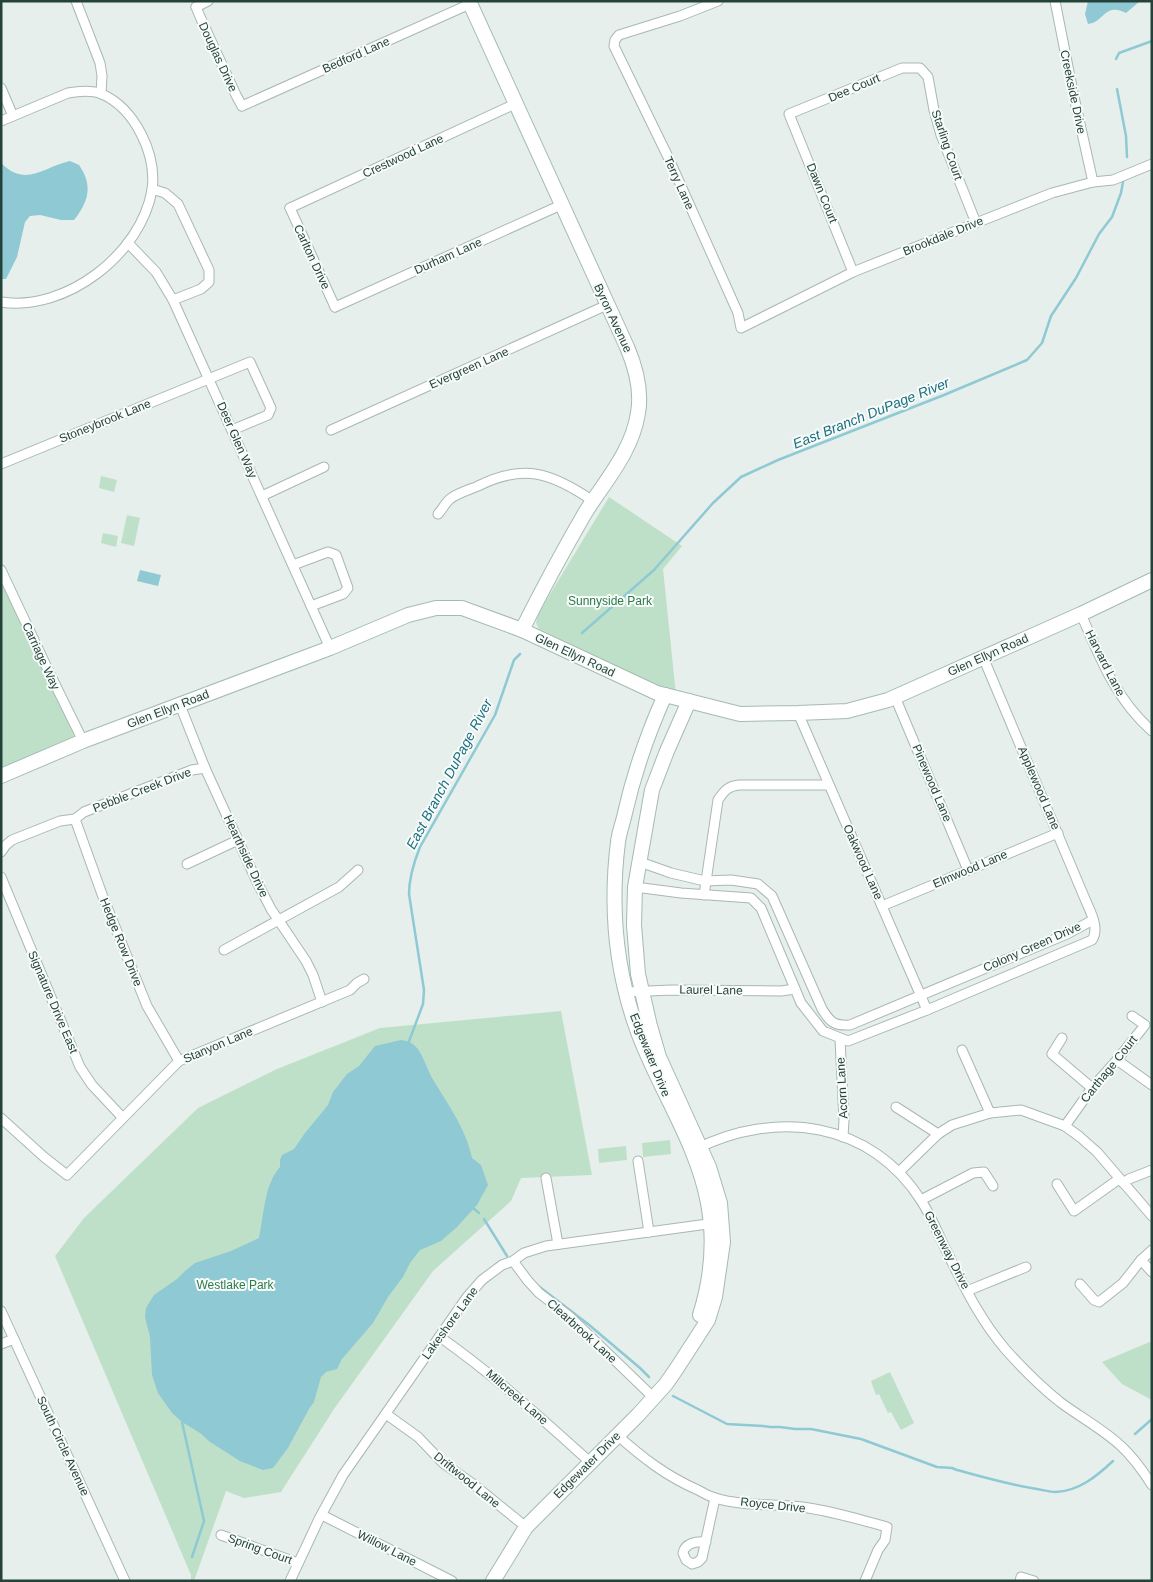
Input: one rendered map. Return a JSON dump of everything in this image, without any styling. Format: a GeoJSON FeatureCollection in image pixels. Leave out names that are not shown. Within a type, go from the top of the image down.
{"type":"FeatureCollection","features":[{"type":"Feature","properties":{"kind":"street"},"geometry":{"type":"LineString","coordinates":[[76,1],[100,63],[102,76],[101,94]]}},
{"type":"Feature","properties":{"kind":"street","name":"Douglas Drive"},"geometry":{"type":"LineString","coordinates":[[208,1],[195,6],[242,108]]}},
{"type":"Feature","properties":{"kind":"street","name":"Terry Lane"},"geometry":{"type":"LineString","coordinates":[[718,1],[680,16],[619,35],[615,40],[614,46],[621,57],[673,168],[738,313],[741,328]]}},
{"type":"Feature","properties":{"kind":"street","name":"Creekside Drive"},"geometry":{"type":"LineString","coordinates":[[1055,1],[1094,182]]}},
{"type":"Feature","properties":{"kind":"street","name":"Byron Avenue"},"geometry":{"type":"LineString","coordinates":[[469,2],[634,363],[639,385],[639,408],[633,436],[628,448],[593,501],[551,573],[522,630]]}},
{"type":"Feature","properties":{"kind":"street","name":"Bedford Lane"},"geometry":{"type":"LineString","coordinates":[[242,108],[469,2]]}},
{"type":"Feature","properties":{"kind":"street","name":"Dee Court"},"geometry":{"type":"LineString","coordinates":[[789,114],[902,68],[920,68]]}},
{"type":"Feature","properties":{"kind":"street","name":"Starling Court"},"geometry":{"type":"LineString","coordinates":[[920,68],[928,77],[941,135],[976,222]]}},
{"type":"Feature","properties":{"kind":"street"},"geometry":{"type":"LineString","coordinates":[[1,88],[14,116]]}},
{"type":"Feature","properties":{"kind":"street"},"geometry":{"type":"LineString","coordinates":[[1,121],[68,93],[84,91],[101,94],[120,105],[134,123],[149,157],[152,189],[144,216],[128,243],[107,265],[88,280],[66,292],[44,300],[25,303],[1,302]]}},
{"type":"Feature","properties":{"kind":"street","name":"Crestwood Lane"},"geometry":{"type":"LineString","coordinates":[[288,207],[515,104]]}},
{"type":"Feature","properties":{"kind":"street","name":"Dawn Court"},"geometry":{"type":"LineString","coordinates":[[789,114],[854,272]]}},
{"type":"Feature","properties":{"kind":"street","name":"Brookdale Drive"},"geometry":{"type":"LineString","coordinates":[[741,328],[854,272],[976,222],[1052,193],[1094,182],[1113,180],[1152,164]]}},
{"type":"Feature","properties":{"kind":"street"},"geometry":{"type":"LineString","coordinates":[[152,189],[165,193],[178,204],[209,270],[209,282],[201,289],[173,300]]}},
{"type":"Feature","properties":{"kind":"street","name":"Durham Lane"},"geometry":{"type":"LineString","coordinates":[[334,309],[561,205]]}},
{"type":"Feature","properties":{"kind":"street","name":"Carlton Drive"},"geometry":{"type":"LineString","coordinates":[[288,207],[334,309]]}},
{"type":"Feature","properties":{"kind":"street","name":"Deer Glen Way"},"geometry":{"type":"LineString","coordinates":[[128,243],[156,272],[173,300],[330,648]]}},
{"type":"Feature","properties":{"kind":"street","name":"Evergreen Lane"},"geometry":{"type":"LineString","coordinates":[[331,430],[608,306]]}},
{"type":"Feature","properties":{"kind":"street","name":"Stoneybrook Lane"},"geometry":{"type":"LineString","coordinates":[[1,464],[250,362],[271,408],[268,415],[232,430]]}},
{"type":"Feature","properties":{"kind":"street"},"geometry":{"type":"LineString","coordinates":[[262,496],[324,467]]}},
{"type":"Feature","properties":{"kind":"street"},"geometry":{"type":"LineString","coordinates":[[438,514],[451,499],[501,476],[518,473],[536,474],[563,482],[593,501]]}},
{"type":"Feature","properties":{"kind":"street"},"geometry":{"type":"LineString","coordinates":[[293,565],[328,552],[336,555],[348,588],[343,594],[311,606]]}},
{"type":"Feature","properties":{"kind":"street","name":"Carriage Way"},"geometry":{"type":"LineString","coordinates":[[1,570],[48,672],[83,741]]}},
{"type":"Feature","properties":{"kind":"street","name":"Glen Ellyn Road"},"geometry":{"type":"LineString","coordinates":[[1,776],[83,741],[330,648],[408,615],[436,608],[462,608],[522,630],[665,695],[740,714],[798,713],[847,711],[895,697],[1081,614],[1152,580]]}},
{"type":"Feature","properties":{"kind":"street","name":"Harvard Lane"},"geometry":{"type":"LineString","coordinates":[[1081,614],[1112,682],[1126,704],[1152,731]]}},
{"type":"Feature","properties":{"kind":"street","name":"Applewood Lane"},"geometry":{"type":"LineString","coordinates":[[983,657],[1093,920]]}},
{"type":"Feature","properties":{"kind":"street","name":"Edgewater Drive"},"geometry":{"type":"LineString","coordinates":[[493,1581],[526,1527],[654,1398],[672,1376],[708,1320],[715,1298],[723,1242],[716,1223],[720,1203],[709,1166],[696,1149],[634,992],[622,976],[616,941],[615,901],[618,842],[631,789],[655,718],[665,695]]}},
{"type":"Feature","properties":{"kind":"street","name":"Pinewood Lane"},"geometry":{"type":"LineString","coordinates":[[895,697],[968,870]]}},
{"type":"Feature","properties":{"kind":"street","name":"Edgewater Drive"},"geometry":{"type":"LineString","coordinates":[[634,992],[638,974],[634,925],[635,887],[652,790],[666,751],[689,701]]}},
{"type":"Feature","properties":{"kind":"street","name":"Hearthside Drive"},"geometry":{"type":"LineString","coordinates":[[180,705],[205,768],[257,882],[271,908],[306,961],[322,1002]]}},
{"type":"Feature","properties":{"kind":"street","name":"Oakwood Lane"},"geometry":{"type":"LineString","coordinates":[[798,713],[927,1010]]}},
{"type":"Feature","properties":{"kind":"street","name":"Pebble Creek Drive"},"geometry":{"type":"LineString","coordinates":[[1,852],[12,840],[60,821],[75,819],[84,812],[192,770],[205,768]]}},
{"type":"Feature","properties":{"kind":"street"},"geometry":{"type":"LineString","coordinates":[[704,895],[718,800],[724,792],[730,787],[739,784],[829,785]]}},
{"type":"Feature","properties":{"kind":"street","name":"Hedge Row Drive"},"geometry":{"type":"LineString","coordinates":[[75,819],[102,897],[148,1006],[179,1061]]}},
{"type":"Feature","properties":{"kind":"street","name":"Elmwood Lane"},"geometry":{"type":"LineString","coordinates":[[882,906],[1058,833]]}},
{"type":"Feature","properties":{"kind":"street"},"geometry":{"type":"LineString","coordinates":[[187,864],[238,840]]}},
{"type":"Feature","properties":{"kind":"street","name":"Colony Green Drive"},"geometry":{"type":"LineString","coordinates":[[640,862],[672,873],[705,881],[731,880],[758,884],[772,896],[822,1009],[829,1019],[839,1026],[850,1025],[1066,934],[1093,920],[1095,935],[1092,940],[856,1039],[848,1041],[840,1039]]}},
{"type":"Feature","properties":{"kind":"street"},"geometry":{"type":"LineString","coordinates":[[224,950],[339,887],[358,870]]}},
{"type":"Feature","properties":{"kind":"street","name":"Signature Drive East"},"geometry":{"type":"LineString","coordinates":[[1,877],[80,1067],[92,1085],[122,1117]]}},
{"type":"Feature","properties":{"kind":"street"},"geometry":{"type":"LineString","coordinates":[[635,887],[751,898],[761,908],[801,1003],[823,1031],[840,1039]]}},
{"type":"Feature","properties":{"kind":"street","name":"Stanyon Lane"},"geometry":{"type":"LineString","coordinates":[[1,1118],[44,1157],[67,1174],[179,1061],[350,990],[364,979]]}},
{"type":"Feature","properties":{"kind":"street","name":"Laurel Lane"},"geometry":{"type":"LineString","coordinates":[[634,992],[671,990],[781,991],[795,989]]}},
{"type":"Feature","properties":{"kind":"street","name":"Carthage Court"},"geometry":{"type":"LineString","coordinates":[[1065,1126],[1092,1088],[1145,1025],[1132,1016]]}},
{"type":"Feature","properties":{"kind":"street"},"geometry":{"type":"LineString","coordinates":[[1062,1038],[1052,1054],[1092,1088]]}},
{"type":"Feature","properties":{"kind":"street","name":"Acorn Lane"},"geometry":{"type":"LineString","coordinates":[[840,1039],[844,1137]]}},
{"type":"Feature","properties":{"kind":"street"},"geometry":{"type":"LineString","coordinates":[[962,1050],[990,1113]]}},
{"type":"Feature","properties":{"kind":"street"},"geometry":{"type":"LineString","coordinates":[[1117,1060],[1152,1085]]}},
{"type":"Feature","properties":{"kind":"street"},"geometry":{"type":"LineString","coordinates":[[896,1107],[938,1134]]}},
{"type":"Feature","properties":{"kind":"street"},"geometry":{"type":"LineString","coordinates":[[899,1172],[938,1134],[952,1125],[990,1113],[1021,1110],[1065,1126],[1080,1137],[1097,1152],[1152,1216]]}},
{"type":"Feature","properties":{"kind":"street","name":"Greenway Drive"},"geometry":{"type":"LineString","coordinates":[[696,1149],[742,1131],[777,1126],[823,1130],[853,1140],[872,1151],[899,1172],[921,1200],[967,1291],[992,1333],[1026,1373],[1061,1403],[1121,1446],[1152,1484]]}},
{"type":"Feature","properties":{"kind":"street"},"geometry":{"type":"LineString","coordinates":[[638,1161],[649,1232]]}},
{"type":"Feature","properties":{"kind":"street"},"geometry":{"type":"LineString","coordinates":[[1057,1184],[1074,1211],[1121,1181],[1152,1170]]}},
{"type":"Feature","properties":{"kind":"street"},"geometry":{"type":"LineString","coordinates":[[921,1200],[973,1173],[984,1172],[993,1186]]}},
{"type":"Feature","properties":{"kind":"street"},"geometry":{"type":"LineString","coordinates":[[546,1178],[558,1244]]}},
{"type":"Feature","properties":{"kind":"street","name":"Lakeshore Lane"},"geometry":{"type":"LineString","coordinates":[[290,1581],[343,1475],[474,1288],[502,1265],[513,1261],[524,1253],[558,1244],[616,1238],[716,1223]]}},
{"type":"Feature","properties":{"kind":"street"},"geometry":{"type":"LineString","coordinates":[[1080,1284],[1094,1300],[1099,1302],[1123,1283],[1141,1260],[1152,1250]]}},
{"type":"Feature","properties":{"kind":"street"},"geometry":{"type":"LineString","coordinates":[[1141,1260],[1152,1272]]}},
{"type":"Feature","properties":{"kind":"street","name":"Clearbrook Lane"},"geometry":{"type":"LineString","coordinates":[[513,1261],[539,1293],[569,1316],[654,1398]]}},
{"type":"Feature","properties":{"kind":"street"},"geometry":{"type":"LineString","coordinates":[[967,1291],[1026,1267]]}},
{"type":"Feature","properties":{"kind":"street","name":"South Circle Avenue"},"geometry":{"type":"LineString","coordinates":[[1,1311],[125,1581]]}},
{"type":"Feature","properties":{"kind":"street","name":"Millcreek Lane"},"geometry":{"type":"LineString","coordinates":[[440,1337],[530,1407],[590,1462]]}},
{"type":"Feature","properties":{"kind":"street"},"geometry":{"type":"LineString","coordinates":[[1,1344],[14,1339]]}},
{"type":"Feature","properties":{"kind":"street","name":"Driftwood Lane"},"geometry":{"type":"LineString","coordinates":[[386,1414],[418,1437],[443,1464],[473,1484],[526,1527]]}},
{"type":"Feature","properties":{"kind":"street","name":"Royce Drive"},"geometry":{"type":"LineString","coordinates":[[617,1435],[659,1470],[715,1498],[754,1504],[802,1507],[887,1527],[885,1540],[878,1550],[866,1581]]}},
{"type":"Feature","properties":{"kind":"street"},"geometry":{"type":"LineString","coordinates":[[706,1542],[715,1498]]}},
{"type":"Feature","properties":{"kind":"street","name":"Willow Lane"},"geometry":{"type":"LineString","coordinates":[[322,1514],[452,1581]]}},
{"type":"Feature","properties":{"kind":"street","name":"Spring Court"},"geometry":{"type":"LineString","coordinates":[[222,1535],[298,1563]]}},
{"type":"Feature","properties":{"kind":"street"},"geometry":{"type":"LineString","coordinates":[[1020,1579],[1034,1581]]}},
{"type":"Feature","properties":{"kind":"green space"},"geometry":{"type":"Polygon","coordinates":[[[101,476],[117,480],[114,492],[99,488],[101,476]]]}},
{"type":"Feature","properties":{"kind":"green space","name":"Sunnyside Park"},"geometry":{"type":"Polygon","coordinates":[[[609,497],[682,546],[663,569],[676,695],[539,629],[536,623],[538,614],[609,497]]]}},
{"type":"Feature","properties":{"kind":"green space"},"geometry":{"type":"Polygon","coordinates":[[[127,515],[140,518],[134,546],[121,543],[127,515]]]}},
{"type":"Feature","properties":{"kind":"green space"},"geometry":{"type":"Polygon","coordinates":[[[103,533],[118,536],[116,547],[101,543],[103,533]]]}},
{"type":"Feature","properties":{"kind":"green space"},"geometry":{"type":"Polygon","coordinates":[[[1,579],[76,740],[1,770],[1,579]]]}},
{"type":"Feature","properties":{"kind":"green space","name":"Westlake Park"},"geometry":{"type":"Polygon","coordinates":[[[561,1011],[592,1175],[521,1178],[511,1201],[433,1271],[334,1409],[281,1492],[244,1498],[226,1491],[194,1581],[191,1581],[191,1575],[55,1256],[84,1218],[198,1108],[277,1069],[380,1028],[561,1011]]]}},
{"type":"Feature","properties":{"kind":"green space"},"geometry":{"type":"Polygon","coordinates":[[[670,1140],[671,1154],[643,1157],[642,1143],[670,1140]]]}},
{"type":"Feature","properties":{"kind":"green space"},"geometry":{"type":"Polygon","coordinates":[[[626,1146],[627,1160],[599,1163],[598,1149],[626,1146]]]}},
{"type":"Feature","properties":{"kind":"green space"},"geometry":{"type":"Polygon","coordinates":[[[1152,1341],[1152,1400],[1122,1384],[1102,1362],[1152,1341]]]}},
{"type":"Feature","properties":{"kind":"green space"},"geometry":{"type":"Polygon","coordinates":[[[890,1372],[914,1423],[901,1430],[891,1412],[888,1413],[879,1394],[876,1395],[871,1381],[890,1372]]]}},
{"type":"Feature","properties":{"kind":"water"},"geometry":{"type":"Polygon","coordinates":[[[1088,1],[1140,1],[1126,13],[1119,10],[1109,11],[1094,23],[1088,24],[1085,14],[1088,1]]]}},
{"type":"Feature","properties":{"kind":"water"},"geometry":{"type":"Polygon","coordinates":[[[70,161],[79,165],[88,186],[86,200],[79,213],[74,220],[61,220],[40,215],[30,216],[25,222],[17,257],[6,279],[1,279],[1,163],[10,170],[27,175],[35,174],[70,161]]]}},
{"type":"Feature","properties":{"kind":"water"},"geometry":{"type":"Polygon","coordinates":[[[140,570],[161,575],[158,586],[137,581],[140,570]]]}},
{"type":"Feature","properties":{"kind":"water"},"geometry":{"type":"Polygon","coordinates":[[[401,1040],[414,1045],[421,1054],[431,1076],[465,1136],[472,1158],[481,1165],[488,1185],[477,1205],[457,1227],[441,1241],[420,1250],[373,1323],[342,1359],[337,1369],[326,1372],[321,1377],[314,1402],[288,1448],[273,1468],[263,1470],[240,1461],[210,1442],[172,1413],[158,1393],[152,1375],[150,1337],[145,1317],[146,1308],[154,1295],[177,1279],[195,1263],[231,1251],[259,1238],[265,1201],[271,1182],[280,1167],[282,1155],[294,1149],[328,1105],[333,1092],[347,1074],[359,1066],[375,1046],[401,1040]]]}},
{"type":"Feature","properties":{"kind":"waterway","name":"East Branch DuPage River"},"geometry":{"type":"LineString","coordinates":[[1116,59],[1119,53],[1152,41]]}},
{"type":"Feature","properties":{"kind":"waterway","name":"East Branch DuPage River"},"geometry":{"type":"LineString","coordinates":[[1117,89],[1126,136],[1127,157]]}},
{"type":"Feature","properties":{"kind":"waterway","name":"East Branch DuPage River"},"geometry":{"type":"LineString","coordinates":[[582,633],[654,570],[713,503],[741,477],[778,460],[944,395],[1027,360],[1042,343],[1051,316],[1076,278],[1099,234],[1112,217],[1123,182]]}},
{"type":"Feature","properties":{"kind":"waterway","name":"East Branch DuPage River"},"geometry":{"type":"LineString","coordinates":[[408,1044],[423,1004],[424,990],[409,894],[414,864],[420,847],[495,715],[514,660],[520,654]]}},
{"type":"Feature","properties":{"kind":"waterway"},"geometry":{"type":"LineString","coordinates":[[473,1208],[479,1213]]}},
{"type":"Feature","properties":{"kind":"waterway"},"geometry":{"type":"LineString","coordinates":[[484,1219],[507,1256]]}},
{"type":"Feature","properties":{"kind":"waterway"},"geometry":{"type":"LineString","coordinates":[[537,1285],[588,1324],[649,1377]]}},
{"type":"Feature","properties":{"kind":"waterway"},"geometry":{"type":"LineString","coordinates":[[673,1396],[727,1424],[811,1429],[861,1439],[937,1467],[952,1468],[1007,1483],[1051,1492],[1064,1491],[1080,1486],[1113,1461]]}},
{"type":"Feature","properties":{"kind":"waterway"},"geometry":{"type":"LineString","coordinates":[[1135,1434],[1152,1419]]}},
{"type":"Feature","properties":{"kind":"waterway"},"geometry":{"type":"LineString","coordinates":[[184,1420],[182,1422],[204,1521],[192,1557]]}}]}
